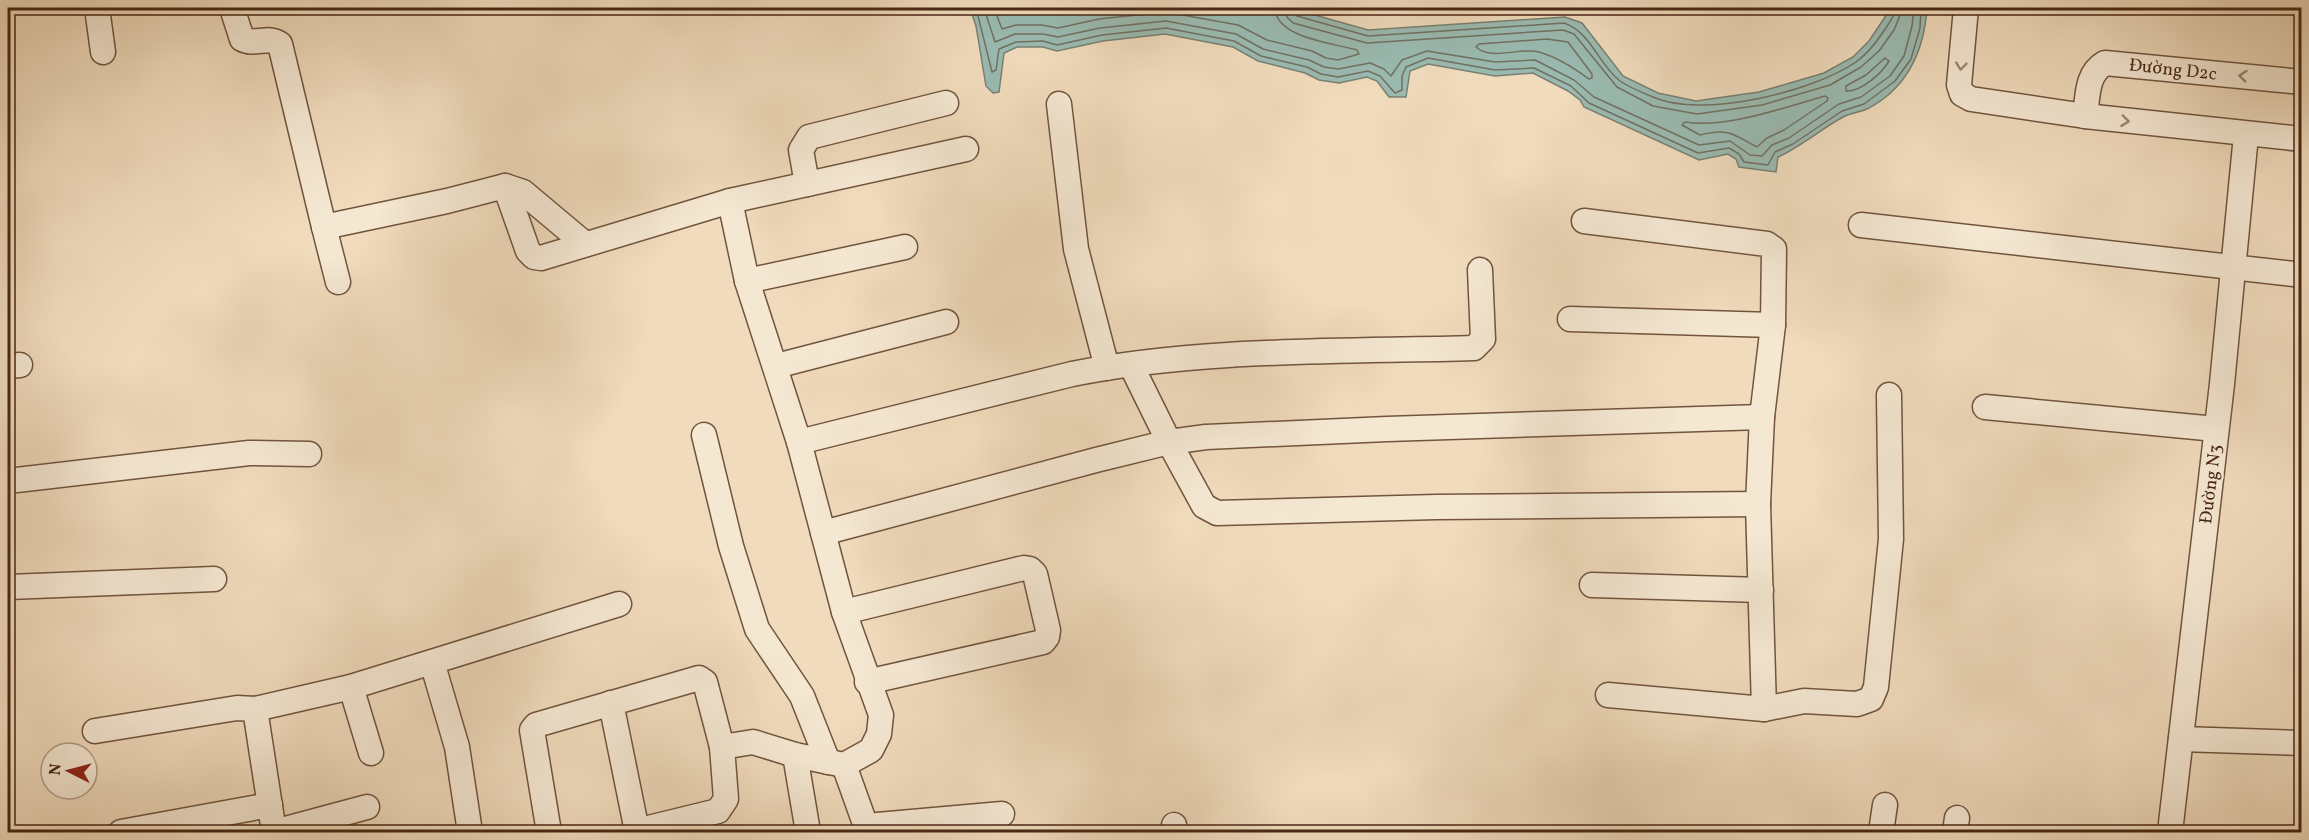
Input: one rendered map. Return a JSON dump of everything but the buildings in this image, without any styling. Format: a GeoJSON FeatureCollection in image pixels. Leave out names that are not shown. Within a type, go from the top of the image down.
{"type":"FeatureCollection","features":[{"type":"Feature","properties":{"kind":"street"},"geometry":{"type":"LineString","coordinates":[[97,8],[104,52]]}},
{"type":"Feature","properties":{"kind":"street"},"geometry":{"type":"LineString","coordinates":[[232,8],[242,39],[254,42],[272,39],[280,44],[338,282]]}},
{"type":"Feature","properties":{"kind":"street"},"geometry":{"type":"LineString","coordinates":[[1966,8],[1959,85],[1962,94],[1971,99],[2085,116],[2246,135],[2301,139]]}},
{"type":"Feature","properties":{"kind":"street","name":"Đường D2c"},"geometry":{"type":"LineString","coordinates":[[2085,116],[2090,78],[2095,68],[2105,63],[2301,82]]}},
{"type":"Feature","properties":{"kind":"street"},"geometry":{"type":"LineString","coordinates":[[807,184],[801,150],[809,138],[946,102]]}},
{"type":"Feature","properties":{"kind":"street"},"geometry":{"type":"LineString","coordinates":[[1059,104],[1076,249],[1102,368]]}},
{"type":"Feature","properties":{"kind":"street","name":"Đường N3"},"geometry":{"type":"LineString","coordinates":[[2170,832],[2216,429],[2246,135]]}},
{"type":"Feature","properties":{"kind":"street"},"geometry":{"type":"LineString","coordinates":[[505,186],[528,251],[534,257],[541,258],[730,201],[966,149]]}},
{"type":"Feature","properties":{"kind":"street"},"geometry":{"type":"LineString","coordinates":[[324,227],[447,201],[505,186],[523,192],[596,241]]}},
{"type":"Feature","properties":{"kind":"street"},"geometry":{"type":"LineString","coordinates":[[722,747],[753,742],[795,755],[836,764],[871,750],[879,734],[881,715],[867,682],[844,612],[799,442],[747,281],[730,201]]}},
{"type":"Feature","properties":{"kind":"street"},"geometry":{"type":"LineString","coordinates":[[1584,222],[1767,244],[1774,249],[1773,325],[1762,417],[1758,504],[1764,709]]}},
{"type":"Feature","properties":{"kind":"street"},"geometry":{"type":"LineString","coordinates":[[1861,225],[2301,275]]}},
{"type":"Feature","properties":{"kind":"street"},"geometry":{"type":"LineString","coordinates":[[747,281],[905,247]]}},
{"type":"Feature","properties":{"kind":"street"},"geometry":{"type":"LineString","coordinates":[[799,442],[1102,368],[1195,358],[1474,348],[1483,339],[1480,270]]}},
{"type":"Feature","properties":{"kind":"street"},"geometry":{"type":"LineString","coordinates":[[1570,319],[1773,325]]}},
{"type":"Feature","properties":{"kind":"street"},"geometry":{"type":"LineString","coordinates":[[776,366],[946,322]]}},
{"type":"Feature","properties":{"kind":"street"},"geometry":{"type":"LineString","coordinates":[[1131,365],[1204,506],[1217,513],[1437,507],[1758,504]]}},
{"type":"Feature","properties":{"kind":"street"},"geometry":{"type":"LineString","coordinates":[[1608,695],[1747,710],[1804,701],[1857,704],[1871,699],[1876,687],[1891,539],[1889,395]]}},
{"type":"Feature","properties":{"kind":"street"},"geometry":{"type":"LineString","coordinates":[[1985,407],[2216,429]]}},
{"type":"Feature","properties":{"kind":"street"},"geometry":{"type":"LineString","coordinates":[[823,533],[1096,460],[1169,442],[1206,437],[1762,417]]}},
{"type":"Feature","properties":{"kind":"street"},"geometry":{"type":"LineString","coordinates":[[704,435],[731,546],[757,629],[802,696],[867,830],[1002,814]]}},
{"type":"Feature","properties":{"kind":"street"},"geometry":{"type":"LineString","coordinates":[[8,482],[249,453],[309,454]]}},
{"type":"Feature","properties":{"kind":"street"},"geometry":{"type":"LineString","coordinates":[[844,612],[1024,568],[1030,569],[1035,574],[1048,630],[1047,638],[1043,642],[867,682]]}},
{"type":"Feature","properties":{"kind":"street"},"geometry":{"type":"LineString","coordinates":[[8,587],[214,579]]}},
{"type":"Feature","properties":{"kind":"street"},"geometry":{"type":"LineString","coordinates":[[1592,585],[1761,590]]}},
{"type":"Feature","properties":{"kind":"street"},"geometry":{"type":"LineString","coordinates":[[95,731],[237,708],[255,709],[351,687],[619,604]]}},
{"type":"Feature","properties":{"kind":"street"},"geometry":{"type":"LineString","coordinates":[[432,662],[457,747],[470,832]]}},
{"type":"Feature","properties":{"kind":"street"},"geometry":{"type":"LineString","coordinates":[[549,832],[532,730],[536,725],[611,703],[699,678],[705,682],[722,747],[726,800],[724,806],[718,811],[635,832],[611,703]]}},
{"type":"Feature","properties":{"kind":"street"},"geometry":{"type":"LineString","coordinates":[[351,687],[371,753]]}},
{"type":"Feature","properties":{"kind":"street"},"geometry":{"type":"LineString","coordinates":[[255,709],[274,832],[367,807]]}},
{"type":"Feature","properties":{"kind":"street"},"geometry":{"type":"LineString","coordinates":[[2181,740],[2301,743]]}},
{"type":"Feature","properties":{"kind":"street"},"geometry":{"type":"LineString","coordinates":[[795,755],[808,832]]}},
{"type":"Feature","properties":{"kind":"street"},"geometry":{"type":"LineString","coordinates":[[121,832],[270,805]]}},
{"type":"Feature","properties":{"kind":"street"},"geometry":{"type":"LineString","coordinates":[[1881,832],[1885,805]]}},
{"type":"Feature","properties":{"kind":"water"},"geometry":{"type":"Polygon","coordinates":[[[970,8],[1290,8],[1368,30],[1565,17],[1582,23],[1623,76],[1658,93],[1696,101],[1759,92],[1824,73],[1853,57],[1869,41],[1891,8],[1927,8],[1918,53],[1903,79],[1893,90],[1867,109],[1845,116],[1778,157],[1776,172],[1739,167],[1736,159],[1728,154],[1699,160],[1584,107],[1580,100],[1568,91],[1533,73],[1495,76],[1428,64],[1410,71],[1406,97],[1389,97],[1377,81],[1367,77],[1339,83],[1319,80],[1305,73],[1258,61],[1233,47],[1165,34],[1103,41],[1057,51],[1043,47],[1017,47],[1004,53],[999,92],[993,93],[986,86],[976,26],[970,8]]]}}]}
